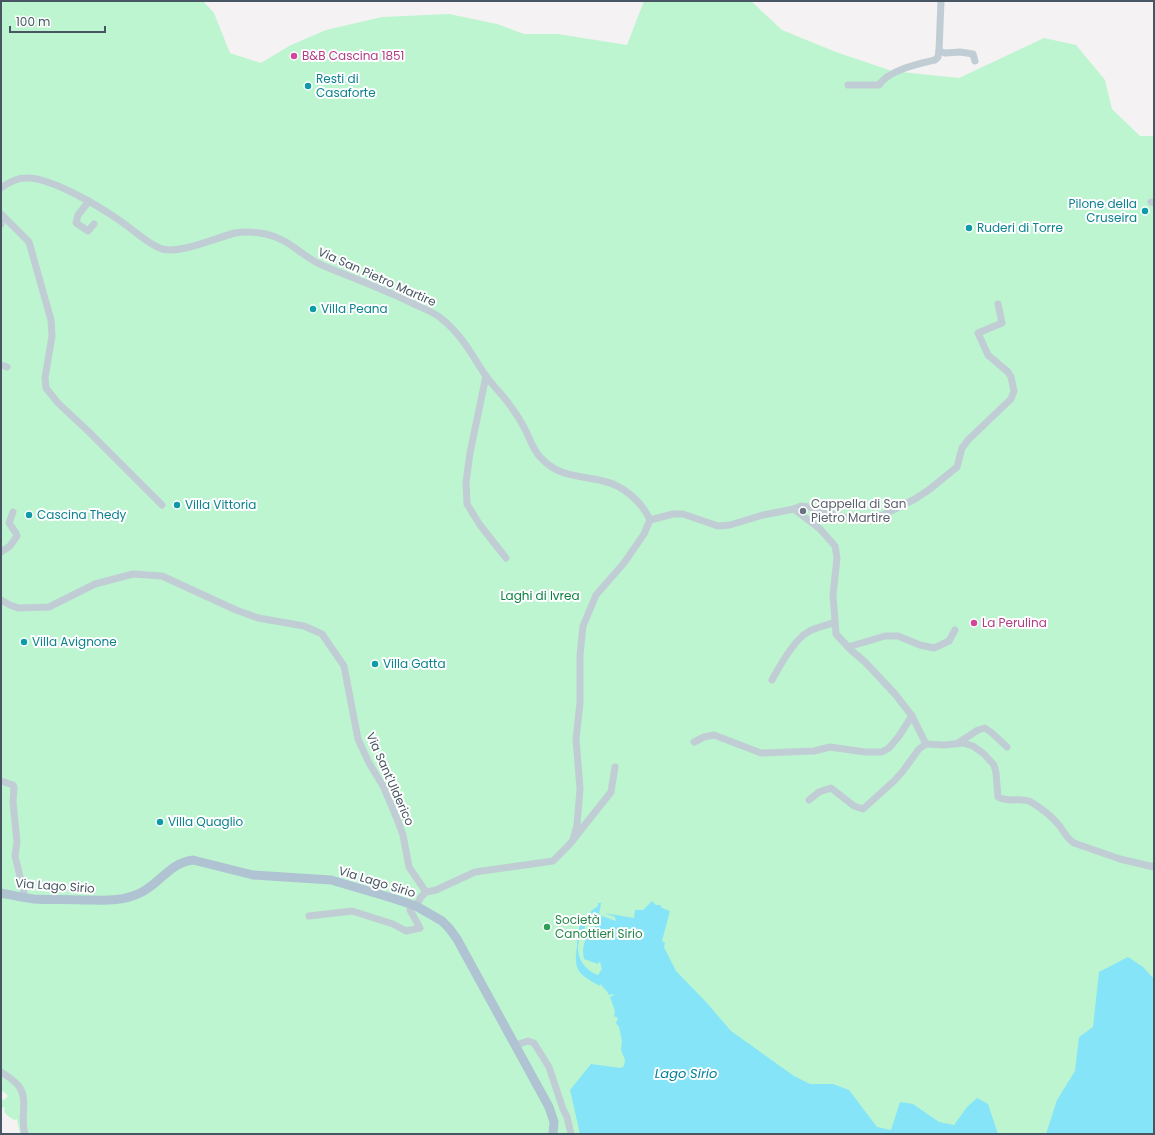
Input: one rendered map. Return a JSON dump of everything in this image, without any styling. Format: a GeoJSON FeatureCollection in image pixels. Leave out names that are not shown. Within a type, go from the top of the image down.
{"type":"FeatureCollection","features":[{"type":"Feature","properties":{"kind":"main road","name":"Via Lago Sirio"},"geometry":{"type":"LineString","coordinates":[[1,893],[29,899],[104,900],[131,897],[153,885],[178,864],[193,860],[253,875],[331,880],[416,906],[442,921],[457,939],[549,1107],[554,1122],[553,1134]]}},
{"type":"Feature","properties":{"kind":"street"},"geometry":{"type":"LineString","coordinates":[[848,85],[879,85],[890,74],[935,60],[940,51],[941,1]]}},
{"type":"Feature","properties":{"kind":"street"},"geometry":{"type":"LineString","coordinates":[[940,51],[945,53],[960,52],[973,54],[975,61]]}},
{"type":"Feature","properties":{"kind":"street","name":"Via San Pietro Martire"},"geometry":{"type":"LineString","coordinates":[[1,188],[17,179],[31,178],[51,183],[89,201],[109,213],[144,238],[164,249],[184,249],[236,233],[254,232],[279,238],[290,243],[310,260],[316,263],[378,287],[442,319],[458,334],[486,376],[514,410],[541,458],[559,471],[571,476],[605,481],[622,489],[642,505],[650,520]]}},
{"type":"Feature","properties":{"kind":"street"},"geometry":{"type":"LineString","coordinates":[[89,201],[78,215],[76,223],[88,231],[94,224]]}},
{"type":"Feature","properties":{"kind":"street"},"geometry":{"type":"LineString","coordinates":[[1,214],[29,242],[51,320],[52,336],[46,388],[58,403],[162,505]]}},
{"type":"Feature","properties":{"kind":"street"},"geometry":{"type":"LineString","coordinates":[[573,840],[577,825],[580,789],[576,739],[580,703],[580,655],[582,626],[596,595],[624,562],[644,534],[650,520],[673,514],[683,514],[718,526],[730,525],[763,515],[806,506],[851,520],[858,520],[883,515],[920,496],[957,467],[962,448],[974,434],[1011,399],[1014,391],[1011,377],[1008,372],[988,356],[978,333],[1002,323],[998,304]]}},
{"type":"Feature","properties":{"kind":"street"},"geometry":{"type":"LineString","coordinates":[[486,376],[470,453],[466,482],[467,504],[480,525],[506,558]]}},
{"type":"Feature","properties":{"kind":"street"},"geometry":{"type":"LineString","coordinates":[[794,509],[820,529],[835,546],[837,558],[833,596],[836,634],[884,682],[912,716],[926,744]]}},
{"type":"Feature","properties":{"kind":"street"},"geometry":{"type":"LineString","coordinates":[[1,552],[10,546],[17,536],[9,523],[13,512]]}},
{"type":"Feature","properties":{"kind":"street","name":"Via Sant'Ulderico"},"geometry":{"type":"LineString","coordinates":[[1,600],[18,608],[49,607],[95,584],[133,574],[162,576],[236,610],[258,618],[304,626],[322,634],[344,666],[358,739],[383,786],[397,819],[403,835],[408,867],[426,892]]}},
{"type":"Feature","properties":{"kind":"street"},"geometry":{"type":"LineString","coordinates":[[772,680],[788,653],[806,633],[835,622]]}},
{"type":"Feature","properties":{"kind":"street"},"geometry":{"type":"LineString","coordinates":[[848,647],[885,636],[898,636],[920,645],[934,648],[949,641],[955,630]]}},
{"type":"Feature","properties":{"kind":"street"},"geometry":{"type":"LineString","coordinates":[[694,742],[704,737],[714,735],[761,753],[814,751],[830,747],[865,752],[882,752],[889,748],[899,736],[912,716]]}},
{"type":"Feature","properties":{"kind":"street"},"geometry":{"type":"LineString","coordinates":[[958,743],[978,730],[985,728],[1007,747]]}},
{"type":"Feature","properties":{"kind":"street"},"geometry":{"type":"LineString","coordinates":[[809,800],[819,792],[831,788],[854,806],[863,809],[894,781],[912,757],[926,744],[963,743],[973,746],[984,754],[994,765],[998,797],[1002,799],[1026,800],[1032,803],[1058,824],[1069,840],[1074,843],[1120,860],[1154,867]]}},
{"type":"Feature","properties":{"kind":"street","name":"Via Lago Sirio"},"geometry":{"type":"LineString","coordinates":[[426,892],[436,890],[475,872],[488,869],[552,862],[573,840],[610,792],[615,767]]}},
{"type":"Feature","properties":{"kind":"street"},"geometry":{"type":"LineString","coordinates":[[1,781],[13,785],[14,787],[13,802],[17,842],[15,856],[29,899]]}},
{"type":"Feature","properties":{"kind":"street"},"geometry":{"type":"LineString","coordinates":[[309,916],[352,911],[393,924],[406,931],[420,928],[410,910],[416,906],[420,897],[426,892]]}},
{"type":"Feature","properties":{"kind":"street"},"geometry":{"type":"LineString","coordinates":[[519,1044],[528,1041],[534,1043],[549,1067],[562,1109],[567,1117],[571,1134]]}},
{"type":"Feature","properties":{"kind":"street"},"geometry":{"type":"LineString","coordinates":[[1,1072],[20,1086],[23,1093],[23,1123],[26,1134]]}},
{"type":"Feature","properties":{"kind":"green space","name":"Laghi di Ivrea"},"geometry":{"type":"Polygon","coordinates":[[[1,1],[203,1],[214,13],[230,53],[261,63],[289,46],[326,30],[382,17],[449,14],[497,24],[524,34],[558,34],[627,45],[644,1],[751,1],[782,30],[836,52],[892,71],[959,78],[1044,38],[1076,45],[1105,80],[1112,109],[1140,136],[1154,136],[1154,1134],[20,1134],[17,1119],[14,1120],[4,1112],[5,1107],[3,1107],[1,1112],[1,1099],[4,1100],[8,1096],[3,1091],[1,1094],[1,1]]]}},
{"type":"Feature","properties":{"kind":"water","name":"Lago Sirio"},"geometry":{"type":"Polygon","coordinates":[[[652,901],[656,905],[660,905],[662,908],[670,911],[662,941],[665,943],[664,947],[676,971],[707,1003],[731,1031],[794,1076],[810,1084],[833,1084],[849,1090],[877,1127],[891,1130],[900,1102],[913,1104],[939,1122],[954,1125],[967,1107],[977,1098],[988,1104],[998,1134],[580,1134],[570,1090],[591,1064],[621,1068],[624,1066],[625,1060],[621,1050],[622,1041],[619,1027],[616,1023],[618,1018],[614,1016],[615,1011],[610,997],[614,995],[609,995],[600,984],[600,986],[582,975],[577,966],[576,954],[580,924],[582,921],[585,926],[580,937],[578,952],[585,966],[593,973],[598,975],[602,969],[600,962],[598,964],[584,959],[583,956],[585,940],[595,926],[591,911],[598,906],[598,903],[601,903],[599,915],[616,921],[615,917],[604,913],[634,918],[635,910],[643,910],[652,901]]]}},
{"type":"Feature","properties":{"kind":"water"},"geometry":{"type":"Polygon","coordinates":[[[1128,957],[1143,967],[1154,979],[1154,1134],[1046,1134],[1057,1100],[1075,1071],[1079,1037],[1093,1027],[1099,972],[1128,957]]]}},
{"type":"Feature","properties":{"kind":"place","name":"B&B Cascina 1851"},"geometry":{"type":"Point","coordinates":[294,56]}},
{"type":"Feature","properties":{"kind":"place","name":"Resti di Casaforte"},"geometry":{"type":"Point","coordinates":[308,86]}},
{"type":"Feature","properties":{"kind":"place","name":"Pilone della Cruseira"},"geometry":{"type":"Point","coordinates":[1145,211]}},
{"type":"Feature","properties":{"kind":"place","name":"Ruderi di Torre"},"geometry":{"type":"Point","coordinates":[969,228]}},
{"type":"Feature","properties":{"kind":"place","name":"Villa Peana"},"geometry":{"type":"Point","coordinates":[313,309]}},
{"type":"Feature","properties":{"kind":"place","name":"Villa Vittoria"},"geometry":{"type":"Point","coordinates":[177,505]}},
{"type":"Feature","properties":{"kind":"place","name":"Cappella di San Pietro Martire"},"geometry":{"type":"Point","coordinates":[803,511]}},
{"type":"Feature","properties":{"kind":"place","name":"Cascina Thedy"},"geometry":{"type":"Point","coordinates":[29,515]}},
{"type":"Feature","properties":{"kind":"place","name":"La Perulina"},"geometry":{"type":"Point","coordinates":[974,623]}},
{"type":"Feature","properties":{"kind":"place","name":"Villa Avignone"},"geometry":{"type":"Point","coordinates":[24,642]}},
{"type":"Feature","properties":{"kind":"place","name":"Villa Gatta"},"geometry":{"type":"Point","coordinates":[375,664]}},
{"type":"Feature","properties":{"kind":"place","name":"Villa Quaglio"},"geometry":{"type":"Point","coordinates":[160,822]}},
{"type":"Feature","properties":{"kind":"place","name":"Società Canottieri Sirio"},"geometry":{"type":"Point","coordinates":[547,927]}}]}
